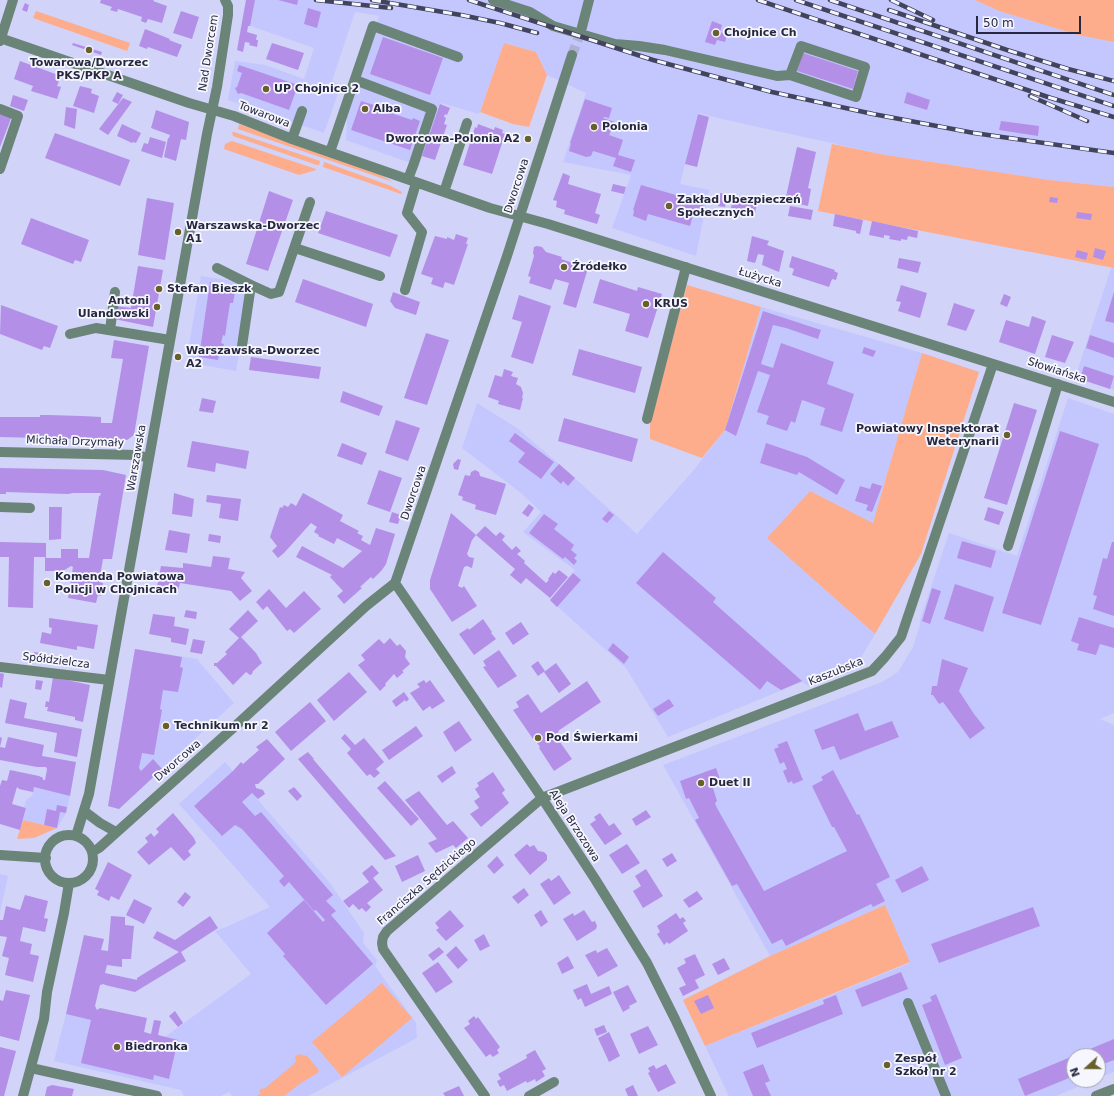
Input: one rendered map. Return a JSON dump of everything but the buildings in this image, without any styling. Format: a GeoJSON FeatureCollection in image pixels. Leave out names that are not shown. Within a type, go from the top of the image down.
{"type":"FeatureCollection","features":[{"type":"Feature","properties":{"kind":"street"},"geometry":{"type":"LineString","coordinates":[[0,39],[13,0]]}},
{"type":"Feature","properties":{"kind":"street","name":"Nad Dworcem"},"geometry":{"type":"LineString","coordinates":[[212,109],[228,15],[228,6],[225,0]]}},
{"type":"Feature","properties":{"kind":"street"},"geometry":{"type":"LineString","coordinates":[[493,0],[530,12],[553,26],[615,44],[665,50],[777,76],[790,75],[856,97],[865,67],[801,46],[790,75]]}},
{"type":"Feature","properties":{"kind":"street"},"geometry":{"type":"LineString","coordinates":[[581,31],[589,0]]}},
{"type":"Feature","properties":{"kind":"street"},"geometry":{"type":"LineString","coordinates":[[330,152],[373,26],[458,57]]}},
{"type":"Feature","properties":{"kind":"street","name":"Towarowa"},"geometry":{"type":"LineString","coordinates":[[0,39],[234,116],[292,139],[412,181],[490,208],[520,216]]}},
{"type":"Feature","properties":{"kind":"street","name":"Dworcowa"},"geometry":{"type":"LineString","coordinates":[[92,852],[99,848],[232,729],[366,606],[395,583],[520,216],[572,55]]}},
{"type":"Feature","properties":{"kind":"street"},"geometry":{"type":"LineString","coordinates":[[355,80],[432,109],[414,166],[407,213],[422,232],[404,290]]}},
{"type":"Feature","properties":{"kind":"street"},"geometry":{"type":"LineString","coordinates":[[0,109],[18,116],[0,169]]}},
{"type":"Feature","properties":{"kind":"street","name":"Warszawska"},"geometry":{"type":"LineString","coordinates":[[76,836],[89,794],[206,134],[212,109]]}},
{"type":"Feature","properties":{"kind":"street"},"geometry":{"type":"LineString","coordinates":[[292,139],[302,111]]}},
{"type":"Feature","properties":{"kind":"street"},"geometry":{"type":"LineString","coordinates":[[444,192],[467,123]]}},
{"type":"Feature","properties":{"kind":"street"},"geometry":{"type":"LineString","coordinates":[[217,268],[271,294],[279,292],[310,202]]}},
{"type":"Feature","properties":{"kind":"street","name":"Łużycka"},"geometry":{"type":"LineString","coordinates":[[520,216],[993,364]]}},
{"type":"Feature","properties":{"kind":"street"},"geometry":{"type":"LineString","coordinates":[[295,248],[380,276]]}},
{"type":"Feature","properties":{"kind":"street"},"geometry":{"type":"LineString","coordinates":[[647,419],[686,267]]}},
{"type":"Feature","properties":{"kind":"street"},"geometry":{"type":"LineString","coordinates":[[242,346],[251,285]]}},
{"type":"Feature","properties":{"kind":"street"},"geometry":{"type":"LineString","coordinates":[[110,330],[115,292]]}},
{"type":"Feature","properties":{"kind":"street"},"geometry":{"type":"LineString","coordinates":[[70,334],[96,328],[170,340]]}},
{"type":"Feature","properties":{"kind":"street","name":"Słowiańska"},"geometry":{"type":"LineString","coordinates":[[993,364],[1114,402]]}},
{"type":"Feature","properties":{"kind":"street","name":"Kaszubska"},"geometry":{"type":"LineString","coordinates":[[542,798],[872,671],[901,638],[993,364]]}},
{"type":"Feature","properties":{"kind":"street"},"geometry":{"type":"LineString","coordinates":[[1008,546],[1058,384]]}},
{"type":"Feature","properties":{"kind":"street","name":"Michała Drzymały"},"geometry":{"type":"LineString","coordinates":[[0,452],[137,455],[149,458]]}},
{"type":"Feature","properties":{"kind":"street"},"geometry":{"type":"LineString","coordinates":[[0,507],[30,508]]}},
{"type":"Feature","properties":{"kind":"street","name":"Aleja Brzozowa"},"geometry":{"type":"LineString","coordinates":[[395,583],[542,798],[595,879],[646,963],[675,1019],[711,1096]]}},
{"type":"Feature","properties":{"kind":"street","name":"Spółdzielcza"},"geometry":{"type":"LineString","coordinates":[[0,667],[109,680]]}},
{"type":"Feature","properties":{"kind":"street","name":"Franciszka Sędzickiego"},"geometry":{"type":"LineString","coordinates":[[485,1096],[383,949],[383,937],[387,931],[542,798]]}},
{"type":"Feature","properties":{"kind":"street"},"geometry":{"type":"LineString","coordinates":[[84,811],[100,823],[116,832]]}},
{"type":"Feature","properties":{"kind":"street"},"geometry":{"type":"LineString","coordinates":[[67,835],[76,836],[87,843],[92,852],[91,867],[81,880],[68,882],[59,880],[48,870],[46,858],[48,847],[56,839],[67,835]]}},
{"type":"Feature","properties":{"kind":"street"},"geometry":{"type":"LineString","coordinates":[[0,856],[46,858]]}},
{"type":"Feature","properties":{"kind":"street"},"geometry":{"type":"LineString","coordinates":[[23,1096],[44,1019],[47,992],[64,913],[68,882]]}},
{"type":"Feature","properties":{"kind":"street"},"geometry":{"type":"LineString","coordinates":[[908,1003],[946,1096]]}},
{"type":"Feature","properties":{"kind":"street"},"geometry":{"type":"LineString","coordinates":[[31,1068],[157,1096]]}},
{"type":"Feature","properties":{"kind":"street"},"geometry":{"type":"LineString","coordinates":[[529,1096],[554,1082]]}},
{"type":"Feature","properties":{"kind":"street"},"geometry":{"type":"LineString","coordinates":[[1096,1096],[1114,1089]]}},
{"type":"Feature","properties":{"kind":"shaded area"},"geometry":{"type":"Polygon","coordinates":[[[246,0],[975,0],[999,11],[1078,35],[1114,42],[1114,187],[1049,180],[886,155],[698,113],[680,184],[709,190],[696,256],[612,228],[631,175],[563,162],[586,93],[547,75],[536,52],[504,43],[479,114],[441,103],[419,166],[346,140],[347,117],[379,16],[355,12],[332,81],[341,85],[324,133],[228,100],[235,61],[265,65],[304,79],[314,48],[242,23],[246,0]]]}},
{"type":"Feature","properties":{"kind":"shaded area"},"geometry":{"type":"Polygon","coordinates":[[[975,0],[1114,0],[1114,42],[1078,35],[999,11],[975,0]]]}},
{"type":"Feature","properties":{"kind":"shaded area"},"geometry":{"type":"Polygon","coordinates":[[[36,11],[130,43],[127,51],[33,18],[36,11]]]}},
{"type":"Feature","properties":{"kind":"shaded area"},"geometry":{"type":"Polygon","coordinates":[[[504,43],[536,52],[547,75],[529,127],[513,124],[480,112],[504,43]]]}},
{"type":"Feature","properties":{"kind":"shaded area"},"geometry":{"type":"Polygon","coordinates":[[[239,124],[370,169],[393,182],[238,129],[239,124]]]}},
{"type":"Feature","properties":{"kind":"shaded area"},"geometry":{"type":"Polygon","coordinates":[[[232,132],[320,161],[319,165],[233,136],[232,132]]]}},
{"type":"Feature","properties":{"kind":"shaded area"},"geometry":{"type":"Polygon","coordinates":[[[232,141],[316,170],[299,175],[224,149],[225,144],[232,141]]]}},
{"type":"Feature","properties":{"kind":"shaded area"},"geometry":{"type":"Polygon","coordinates":[[[832,144],[886,155],[1049,180],[1114,187],[1114,268],[818,211],[832,144]]]}},
{"type":"Feature","properties":{"kind":"shaded area"},"geometry":{"type":"Polygon","coordinates":[[[324,162],[391,186],[402,192],[401,194],[323,167],[324,162]]]}},
{"type":"Feature","properties":{"kind":"shaded area"},"geometry":{"type":"Polygon","coordinates":[[[1111,268],[1114,268],[1114,390],[1075,378],[1111,268]]]}},
{"type":"Feature","properties":{"kind":"shaded area"},"geometry":{"type":"Polygon","coordinates":[[[201,276],[234,281],[249,292],[236,371],[186,362],[201,276]]]}},
{"type":"Feature","properties":{"kind":"shaded area"},"geometry":{"type":"Polygon","coordinates":[[[687,285],[761,307],[725,430],[702,458],[650,439],[650,423],[687,285]]]}},
{"type":"Feature","properties":{"kind":"shaded area"},"geometry":{"type":"Polygon","coordinates":[[[761,307],[922,353],[873,523],[810,491],[768,538],[875,634],[853,671],[810,687],[802,682],[668,737],[626,668],[550,600],[575,570],[523,532],[541,512],[521,493],[462,448],[477,403],[517,428],[637,534],[693,471],[725,430],[761,307]]]}},
{"type":"Feature","properties":{"kind":"shaded area"},"geometry":{"type":"Polygon","coordinates":[[[922,353],[979,372],[921,554],[875,634],[767,538],[810,491],[873,523],[922,353]]]}},
{"type":"Feature","properties":{"kind":"shaded area"},"geometry":{"type":"Polygon","coordinates":[[[1068,398],[1114,414],[1114,713],[1100,719],[1114,725],[1114,1072],[1106,1075],[1106,1048],[1066,1048],[1066,1088],[1075,1088],[1056,1096],[729,1096],[705,1046],[910,963],[885,905],[770,956],[663,765],[882,682],[898,672],[913,647],[920,620],[949,533],[1017,556],[1068,398]]]}},
{"type":"Feature","properties":{"kind":"shaded area","name":"Technikum nr 2"},"geometry":{"type":"Polygon","coordinates":[[[135,649],[197,659],[234,703],[119,809],[108,806],[135,649]]]}},
{"type":"Feature","properties":{"kind":"shaded area"},"geometry":{"type":"Polygon","coordinates":[[[225,762],[330,883],[364,933],[363,943],[377,960],[375,966],[416,1023],[417,1038],[308,1096],[232,1096],[229,1092],[221,1096],[184,1096],[181,1090],[54,1061],[66,1014],[165,1037],[251,974],[215,931],[270,907],[179,804],[225,762]]]}},
{"type":"Feature","properties":{"kind":"shaded area"},"geometry":{"type":"Polygon","coordinates":[[[34,787],[70,796],[66,813],[57,828],[23,820],[26,800],[32,796],[34,787]]]}},
{"type":"Feature","properties":{"kind":"shaded area"},"geometry":{"type":"Polygon","coordinates":[[[23,820],[57,828],[34,838],[17,839],[23,820]]]}},
{"type":"Feature","properties":{"kind":"shaded area"},"geometry":{"type":"Polygon","coordinates":[[[0,874],[8,876],[0,912],[0,874]]]}},
{"type":"Feature","properties":{"kind":"shaded area"},"geometry":{"type":"Polygon","coordinates":[[[885,905],[910,962],[705,1046],[683,1000],[770,956],[885,905]]]}},
{"type":"Feature","properties":{"kind":"shaded area"},"geometry":{"type":"Polygon","coordinates":[[[382,983],[412,1018],[342,1077],[312,1042],[382,983]]]}},
{"type":"Feature","properties":{"kind":"shaded area"},"geometry":{"type":"Polygon","coordinates":[[[299,1054],[307,1056],[319,1071],[284,1096],[257,1096],[261,1093],[259,1091],[262,1088],[264,1089],[294,1064],[296,1061],[295,1057],[299,1054]]]}},
{"type":"Feature","properties":{"kind":"tunnel"},"geometry":{"type":"LineString","coordinates":[[572,55],[581,31]]}},
{"type":"Feature","properties":{"kind":"railway"},"geometry":{"type":"LineString","coordinates":[[316,0],[391,8]]}},
{"type":"Feature","properties":{"kind":"railway"},"geometry":{"type":"LineString","coordinates":[[372,0],[461,15],[500,23],[537,33]]}},
{"type":"Feature","properties":{"kind":"railway"},"geometry":{"type":"LineString","coordinates":[[469,0],[653,60],[772,92],[873,114],[974,133],[1114,153]]}},
{"type":"Feature","properties":{"kind":"railway"},"geometry":{"type":"LineString","coordinates":[[758,0],[1051,98],[1114,117]]}},
{"type":"Feature","properties":{"kind":"railway"},"geometry":{"type":"LineString","coordinates":[[796,0],[1114,106]]}},
{"type":"Feature","properties":{"kind":"railway"},"geometry":{"type":"LineString","coordinates":[[830,0],[1114,95]]}},
{"type":"Feature","properties":{"kind":"railway"},"geometry":{"type":"LineString","coordinates":[[891,0],[933,20]]}},
{"type":"Feature","properties":{"kind":"railway"},"geometry":{"type":"LineString","coordinates":[[889,10],[1007,50],[1068,69],[1114,81]]}},
{"type":"Feature","properties":{"kind":"railway"},"geometry":{"type":"LineString","coordinates":[[1030,96],[1087,121]]}},
{"type":"Feature","properties":{"kind":"place","name":"Chojnice Ch"},"geometry":{"type":"Point","coordinates":[716,33]}},
{"type":"Feature","properties":{"kind":"place","name":"Towarowa/Dworzec PKS/PKP A"},"geometry":{"type":"Point","coordinates":[89,50]}},
{"type":"Feature","properties":{"kind":"place","name":"UP Chojnice 2"},"geometry":{"type":"Point","coordinates":[266,89]}},
{"type":"Feature","properties":{"kind":"place","name":"Alba"},"geometry":{"type":"Point","coordinates":[365,109]}},
{"type":"Feature","properties":{"kind":"place","name":"Polonia"},"geometry":{"type":"Point","coordinates":[594,127]}},
{"type":"Feature","properties":{"kind":"place","name":"Dworcowa-Polonia A2"},"geometry":{"type":"Point","coordinates":[528,139]}},
{"type":"Feature","properties":{"kind":"place","name":"Zakład Ubezpieczeń Społecznych"},"geometry":{"type":"Point","coordinates":[669,206]}},
{"type":"Feature","properties":{"kind":"place","name":"Warszawska-Dworzec A1"},"geometry":{"type":"Point","coordinates":[178,232]}},
{"type":"Feature","properties":{"kind":"place","name":"Źródełko"},"geometry":{"type":"Point","coordinates":[564,267]}},
{"type":"Feature","properties":{"kind":"place","name":"Stefan Bieszk"},"geometry":{"type":"Point","coordinates":[159,289]}},
{"type":"Feature","properties":{"kind":"place","name":"KRUS"},"geometry":{"type":"Point","coordinates":[646,304]}},
{"type":"Feature","properties":{"kind":"place","name":"Antoni Ulandowski"},"geometry":{"type":"Point","coordinates":[157,307]}},
{"type":"Feature","properties":{"kind":"place","name":"Warszawska-Dworzec A2"},"geometry":{"type":"Point","coordinates":[178,357]}},
{"type":"Feature","properties":{"kind":"place","name":"Powiatowy Inspektorat Weterynarii"},"geometry":{"type":"Point","coordinates":[1007,435]}},
{"type":"Feature","properties":{"kind":"place","name":"Komenda Powiatowa Policji w Chojnicach"},"geometry":{"type":"Point","coordinates":[47,583]}},
{"type":"Feature","properties":{"kind":"place","name":"Technikum nr 2"},"geometry":{"type":"Point","coordinates":[166,726]}},
{"type":"Feature","properties":{"kind":"place","name":"Pod Świerkami"},"geometry":{"type":"Point","coordinates":[538,738]}},
{"type":"Feature","properties":{"kind":"place","name":"Duet II"},"geometry":{"type":"Point","coordinates":[701,783]}},
{"type":"Feature","properties":{"kind":"place","name":"Biedronka"},"geometry":{"type":"Point","coordinates":[117,1047]}},
{"type":"Feature","properties":{"kind":"place","name":"Zespół Szkół nr 2"},"geometry":{"type":"Point","coordinates":[887,1065]}}]}
